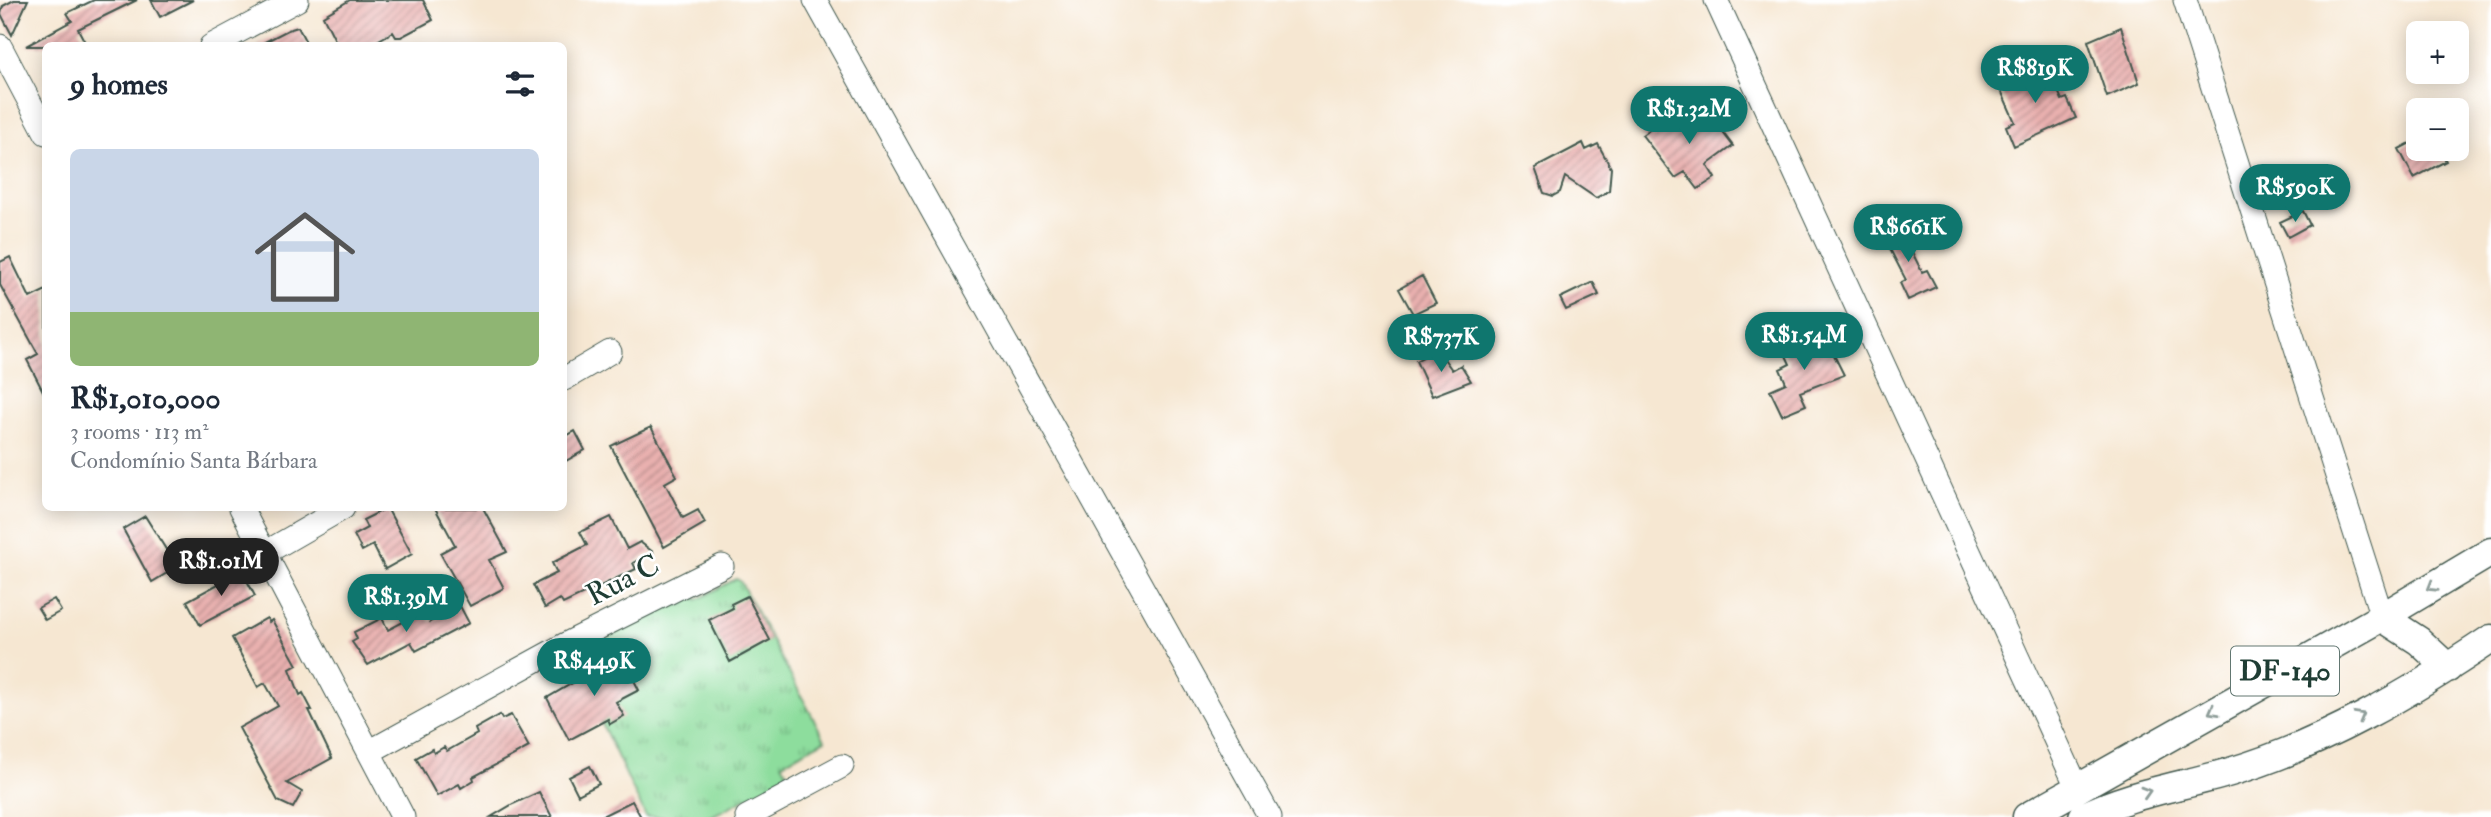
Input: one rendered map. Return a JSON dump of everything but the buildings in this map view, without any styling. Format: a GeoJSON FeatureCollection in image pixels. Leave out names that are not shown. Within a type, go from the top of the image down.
{"type":"FeatureCollection","features":[{"type":"Feature","properties":{"kind":"main road","name":"DF-140"},"geometry":{"type":"LineString","coordinates":[[2026,817],[2382,617],[2491,552]]}},
{"type":"Feature","properties":{"kind":"main road"},"geometry":{"type":"LineString","coordinates":[[2382,617],[2418,641],[2448,667]]}},
{"type":"Feature","properties":{"kind":"main road","name":"DF-140"},"geometry":{"type":"LineString","coordinates":[[2083,817],[2145,792],[2231,772],[2324,735],[2448,667],[2491,639]]}},
{"type":"Feature","properties":{"kind":"street"},"geometry":{"type":"LineString","coordinates":[[218,42],[297,0]]}},
{"type":"Feature","properties":{"kind":"street"},"geometry":{"type":"LineString","coordinates":[[815,0],[1270,817]]}},
{"type":"Feature","properties":{"kind":"street"},"geometry":{"type":"LineString","coordinates":[[1716,0],[2077,787]]}},
{"type":"Feature","properties":{"kind":"street"},"geometry":{"type":"LineString","coordinates":[[2185,0],[2382,617]]}},
{"type":"Feature","properties":{"kind":"street"},"geometry":{"type":"LineString","coordinates":[[0,46],[42,125]]}},
{"type":"Feature","properties":{"kind":"street"},"geometry":{"type":"LineString","coordinates":[[567,377],[610,352]]}},
{"type":"Feature","properties":{"kind":"street"},"geometry":{"type":"LineString","coordinates":[[243,511],[403,817]]}},
{"type":"Feature","properties":{"kind":"street"},"geometry":{"type":"LineString","coordinates":[[265,553],[338,511]]}},
{"type":"Feature","properties":{"kind":"street","name":"Rua C"},"geometry":{"type":"LineString","coordinates":[[369,752],[564,645],[722,566]]}},
{"type":"Feature","properties":{"kind":"street"},"geometry":{"type":"LineString","coordinates":[[747,817],[842,766]]}},
{"type":"Feature","properties":{"kind":"green space"},"geometry":{"type":"Polygon","coordinates":[[[736,579],[740,581],[825,740],[782,763],[789,776],[710,817],[646,817],[567,650],[690,587],[697,600],[736,579]]]}}]}
